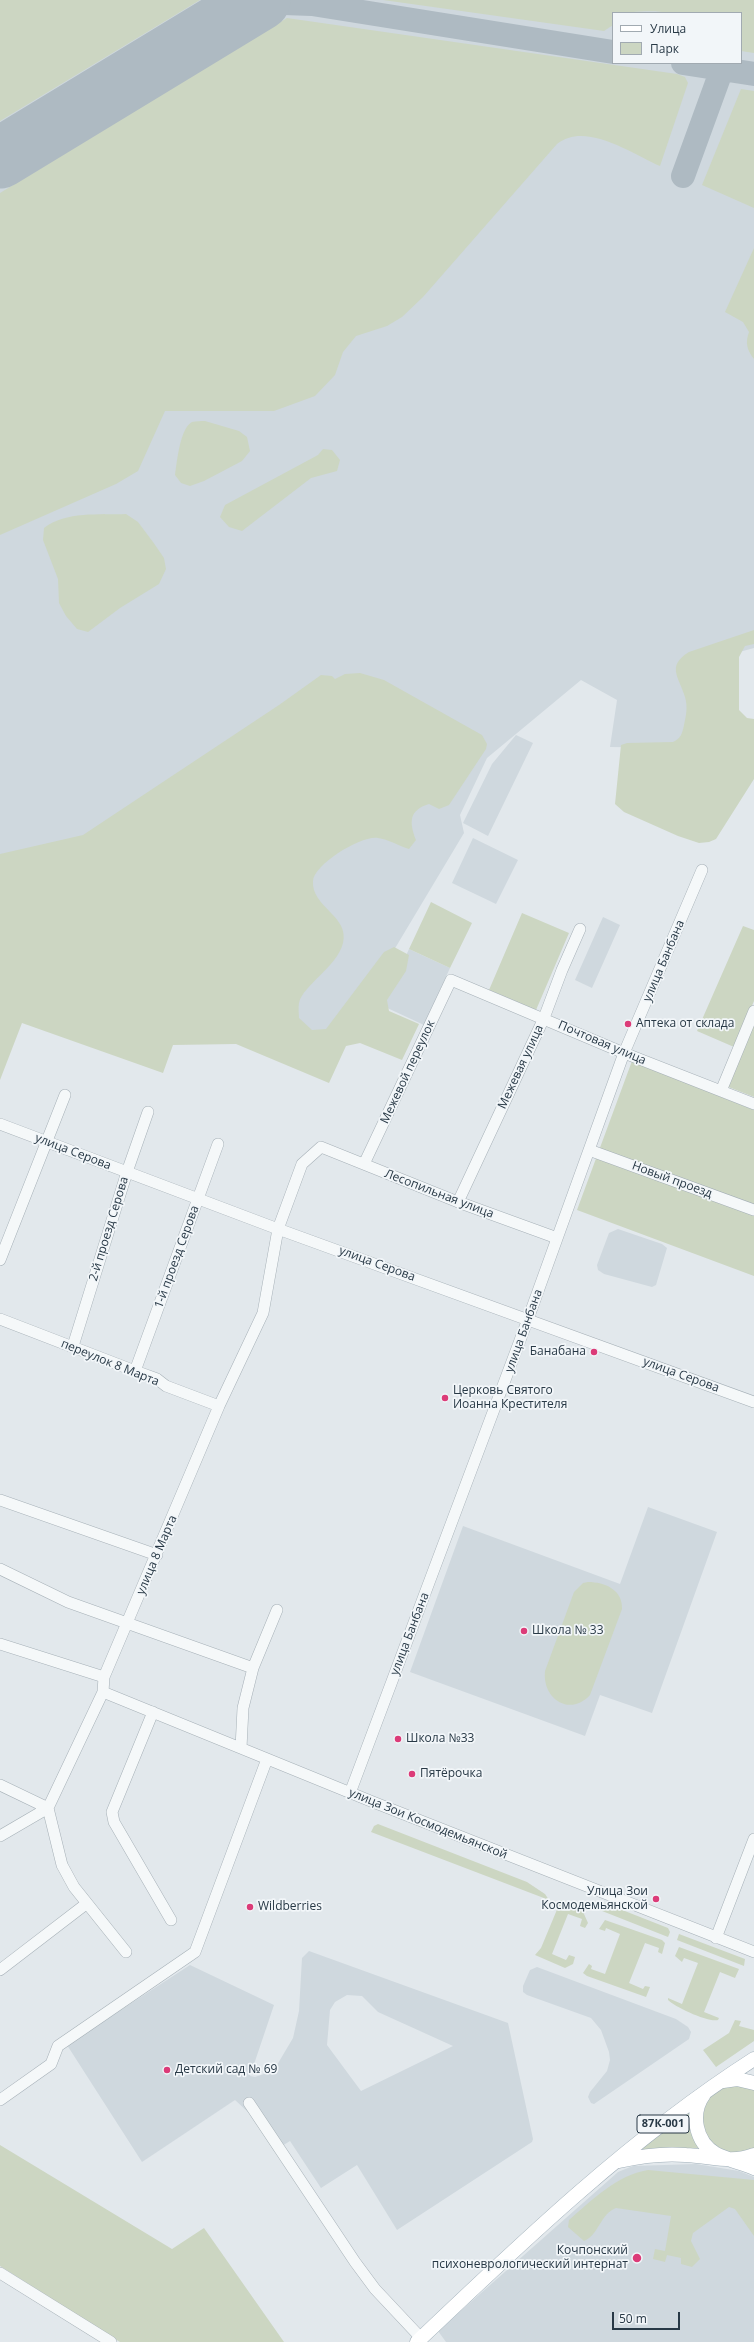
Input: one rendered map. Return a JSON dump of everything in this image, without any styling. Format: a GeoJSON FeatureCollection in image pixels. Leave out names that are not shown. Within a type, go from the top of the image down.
{"type":"FeatureCollection","features":[{"type":"Feature","properties":{"kind":"main road"},"geometry":{"type":"LineString","coordinates":[[710,2088],[754,2059]]}},
{"type":"Feature","properties":{"kind":"main road","name":"87К-001"},"geometry":{"type":"LineString","coordinates":[[419,2340],[616,2161],[710,2088],[732,2079],[742,2079],[754,2083]]}},
{"type":"Feature","properties":{"kind":"main road","name":"87К-001"},"geometry":{"type":"LineString","coordinates":[[710,2088],[698,2107],[697,2129],[708,2148],[716,2154],[754,2168]]}},
{"type":"Feature","properties":{"kind":"main road","name":"87К-001"},"geometry":{"type":"LineString","coordinates":[[616,2161],[645,2155],[679,2155],[731,2160],[754,2155]]}},
{"type":"Feature","properties":{"kind":"street","name":"улица Банбана"},"geometry":{"type":"LineString","coordinates":[[350,1793],[528,1319],[624,1053],[702,870]]}},
{"type":"Feature","properties":{"kind":"street","name":"Межевая улица"},"geometry":{"type":"LineString","coordinates":[[458,1202],[544,1018],[562,970],[580,929]]}},
{"type":"Feature","properties":{"kind":"street","name":"Почтовая улица"},"geometry":{"type":"LineString","coordinates":[[451,980],[624,1053],[754,1104]]}},
{"type":"Feature","properties":{"kind":"street","name":"Межевой переулок"},"geometry":{"type":"LineString","coordinates":[[364,1164],[451,980]]}},
{"type":"Feature","properties":{"kind":"street"},"geometry":{"type":"LineString","coordinates":[[721,1091],[754,1011]]}},
{"type":"Feature","properties":{"kind":"street"},"geometry":{"type":"LineString","coordinates":[[0,1260],[65,1095]]}},
{"type":"Feature","properties":{"kind":"street","name":"2-й проезд Серова"},"geometry":{"type":"LineString","coordinates":[[73,1346],[127,1172],[148,1112]]}},
{"type":"Feature","properties":{"kind":"street","name":"улица Серова"},"geometry":{"type":"LineString","coordinates":[[0,1124],[278,1229],[754,1402]]}},
{"type":"Feature","properties":{"kind":"street","name":"1-й проезд Серова"},"geometry":{"type":"LineString","coordinates":[[135,1370],[218,1144]]}},
{"type":"Feature","properties":{"kind":"street","name":"Лесопильная улица"},"geometry":{"type":"LineString","coordinates":[[321,1147],[458,1202],[557,1238]]}},
{"type":"Feature","properties":{"kind":"street","name":"улица 8 Марта"},"geometry":{"type":"LineString","coordinates":[[48,1808],[103,1692],[104,1678],[127,1623],[219,1406],[263,1313],[278,1229],[302,1164],[321,1147]]}},
{"type":"Feature","properties":{"kind":"street","name":"Новый проезд"},"geometry":{"type":"LineString","coordinates":[[589,1150],[754,1210]]}},
{"type":"Feature","properties":{"kind":"street","name":"переулок 8 Марта"},"geometry":{"type":"LineString","coordinates":[[0,1319],[135,1370],[156,1379],[166,1386],[219,1406]]}},
{"type":"Feature","properties":{"kind":"street"},"geometry":{"type":"LineString","coordinates":[[0,1500],[157,1555]]}},
{"type":"Feature","properties":{"kind":"street"},"geometry":{"type":"LineString","coordinates":[[0,1569],[68,1602],[253,1668]]}},
{"type":"Feature","properties":{"kind":"street"},"geometry":{"type":"LineString","coordinates":[[241,1748],[242,1708],[253,1668],[276,1610]]}},
{"type":"Feature","properties":{"kind":"street"},"geometry":{"type":"LineString","coordinates":[[0,1644],[104,1678]]}},
{"type":"Feature","properties":{"kind":"street","name":"улица Зои Космодемьянской"},"geometry":{"type":"LineString","coordinates":[[103,1692],[350,1793],[754,1952]]}},
{"type":"Feature","properties":{"kind":"street"},"geometry":{"type":"LineString","coordinates":[[153,1712],[112,1812],[114,1822],[171,1920]]}},
{"type":"Feature","properties":{"kind":"street"},"geometry":{"type":"LineString","coordinates":[[0,2100],[51,2064],[58,2046],[194,1952],[267,1759]]}},
{"type":"Feature","properties":{"kind":"street"},"geometry":{"type":"LineString","coordinates":[[0,1785],[48,1808]]}},
{"type":"Feature","properties":{"kind":"street"},"geometry":{"type":"LineString","coordinates":[[0,1836],[48,1808]]}},
{"type":"Feature","properties":{"kind":"street"},"geometry":{"type":"LineString","coordinates":[[48,1808],[62,1866],[86,1904],[126,1952]]}},
{"type":"Feature","properties":{"kind":"street"},"geometry":{"type":"LineString","coordinates":[[716,1938],[754,1839]]}},
{"type":"Feature","properties":{"kind":"street"},"geometry":{"type":"LineString","coordinates":[[0,1970],[86,1904]]}},
{"type":"Feature","properties":{"kind":"street"},"geometry":{"type":"LineString","coordinates":[[249,2103],[355,2262],[375,2289],[419,2340]]}},
{"type":"Feature","properties":{"kind":"street"},"geometry":{"type":"LineString","coordinates":[[0,2273],[111,2342]]}},
{"type":"Feature","properties":{"kind":"shaded area"},"geometry":{"type":"Polygon","coordinates":[[[0,0],[754,0],[754,648],[684,667],[693,705],[679,748],[610,747],[617,700],[581,680],[487,758],[460,815],[464,833],[327,1062],[232,922],[0,991],[0,0]]]}},
{"type":"Feature","properties":{"kind":"shaded area"},"geometry":{"type":"Polygon","coordinates":[[[516,735],[533,743],[488,836],[463,823],[492,764],[516,735]]]}},
{"type":"Feature","properties":{"kind":"shaded area"},"geometry":{"type":"Polygon","coordinates":[[[473,838],[518,860],[496,904],[452,883],[473,838]]]}},
{"type":"Feature","properties":{"kind":"shaded area"},"geometry":{"type":"Polygon","coordinates":[[[603,917],[620,925],[592,988],[575,980],[603,917]]]}},
{"type":"Feature","properties":{"kind":"shaded area"},"geometry":{"type":"Polygon","coordinates":[[[409,949],[450,968],[424,1025],[383,1006],[409,949]]]}},
{"type":"Feature","properties":{"kind":"shaded area"},"geometry":{"type":"Polygon","coordinates":[[[618,1229],[662,1244],[667,1248],[656,1285],[652,1287],[604,1274],[598,1270],[597,1265],[609,1233],[618,1229]]]}},
{"type":"Feature","properties":{"kind":"shaded area","name":"Школа № 33"},"geometry":{"type":"Polygon","coordinates":[[[648,1507],[717,1532],[652,1713],[600,1695],[585,1736],[410,1672],[463,1526],[620,1584],[648,1507]]]}},
{"type":"Feature","properties":{"kind":"shaded area"},"geometry":{"type":"Polygon","coordinates":[[[309,1951],[508,2023],[533,2139],[532,2142],[397,2230],[357,2165],[321,2188],[290,2141],[274,2151],[249,2113],[235,2100],[142,2162],[67,2045],[190,1965],[274,2005],[250,2076],[255,2077],[267,2073],[277,2065],[293,2038],[299,2011],[302,1958],[309,1951]],[[347,1995],[335,2002],[330,2010],[327,2045],[361,2091],[453,2046],[378,2012],[362,1996],[347,1995]]]}},
{"type":"Feature","properties":{"kind":"shaded area"},"geometry":{"type":"Polygon","coordinates":[[[537,1967],[676,2019],[688,2027],[691,2032],[689,2039],[594,2104],[591,2103],[588,2097],[590,2092],[607,2071],[610,2060],[609,2052],[601,2030],[591,2018],[527,1995],[523,1992],[523,1986],[530,1970],[537,1967]]]}},
{"type":"Feature","properties":{"kind":"shaded area","name":"Кочпонский психоневрологический интернат"},"geometry":{"type":"Polygon","coordinates":[[[696,2164],[739,2171],[754,2177],[754,2342],[446,2342],[438,2331],[618,2172],[633,2166],[696,2164]]]}},
{"type":"Feature","properties":{"kind":"green space"},"geometry":{"type":"Polygon","coordinates":[[[0,0],[200,0],[0,121],[0,0]]]}},
{"type":"Feature","properties":{"kind":"green space"},"geometry":{"type":"Polygon","coordinates":[[[383,0],[754,0],[754,53],[742,51],[742,12],[612,12],[612,26],[604,31],[383,0]]]}},
{"type":"Feature","properties":{"kind":"green space"},"geometry":{"type":"Polygon","coordinates":[[[287,18],[677,74],[685,77],[688,83],[660,166],[622,147],[594,137],[581,136],[568,138],[557,144],[423,297],[402,317],[387,326],[356,336],[343,352],[335,375],[315,396],[274,411],[165,411],[138,471],[116,484],[0,535],[0,193],[287,18]]]}},
{"type":"Feature","properties":{"kind":"green space"},"geometry":{"type":"Polygon","coordinates":[[[741,89],[754,91],[754,208],[702,185],[741,89]]]}},
{"type":"Feature","properties":{"kind":"green space"},"geometry":{"type":"Polygon","coordinates":[[[754,248],[754,359],[747,346],[749,332],[743,322],[725,312],[754,248]]]}},
{"type":"Feature","properties":{"kind":"green space"},"geometry":{"type":"Polygon","coordinates":[[[205,421],[239,431],[247,437],[250,451],[242,461],[204,481],[190,486],[181,483],[175,475],[178,454],[182,438],[188,425],[192,422],[205,421]]]}},
{"type":"Feature","properties":{"kind":"green space"},"geometry":{"type":"Polygon","coordinates":[[[323,449],[332,450],[340,460],[337,471],[311,478],[242,531],[229,527],[220,517],[225,505],[318,455],[323,449]]]}},
{"type":"Feature","properties":{"kind":"green space"},"geometry":{"type":"Polygon","coordinates":[[[126,514],[138,522],[153,542],[164,558],[166,569],[159,584],[120,608],[88,632],[77,629],[66,616],[59,603],[58,579],[43,540],[44,528],[72,516],[126,514]]]}},
{"type":"Feature","properties":{"kind":"green space"},"geometry":{"type":"Polygon","coordinates":[[[754,630],[754,644],[745,646],[739,657],[739,710],[747,718],[754,719],[754,779],[716,839],[709,842],[699,843],[678,836],[624,812],[615,804],[621,745],[627,743],[673,742],[678,739],[682,733],[686,715],[686,704],[676,672],[678,662],[689,652],[754,630]]]}},
{"type":"Feature","properties":{"kind":"green space"},"geometry":{"type":"Polygon","coordinates":[[[360,673],[384,680],[482,735],[487,744],[486,749],[449,805],[439,809],[429,804],[414,813],[412,818],[412,828],[416,840],[409,849],[378,838],[371,838],[361,841],[330,859],[315,874],[313,881],[314,890],[318,898],[336,918],[344,934],[340,952],[302,996],[299,1003],[299,1018],[312,1030],[326,1029],[384,952],[394,947],[409,955],[406,971],[387,1000],[389,1011],[419,1024],[402,1060],[360,1043],[346,1046],[329,1083],[236,1044],[173,1045],[163,1073],[22,1023],[0,1080],[0,854],[83,835],[279,705],[321,675],[332,676],[335,679],[345,674],[360,673]]]}},
{"type":"Feature","properties":{"kind":"green space"},"geometry":{"type":"Polygon","coordinates":[[[431,902],[472,923],[450,968],[409,949],[431,902]]]}},
{"type":"Feature","properties":{"kind":"green space"},"geometry":{"type":"Polygon","coordinates":[[[522,913],[569,933],[536,1010],[489,990],[522,913]]]}},
{"type":"Feature","properties":{"kind":"green space"},"geometry":{"type":"Polygon","coordinates":[[[743,926],[754,930],[754,1001],[734,1047],[697,1031],[743,926]]]}},
{"type":"Feature","properties":{"kind":"green space"},"geometry":{"type":"Polygon","coordinates":[[[754,1020],[754,1097],[726,1086],[754,1020]]]}},
{"type":"Feature","properties":{"kind":"green space"},"geometry":{"type":"Polygon","coordinates":[[[632,1061],[754,1110],[754,1276],[577,1210],[632,1061]]]}},
{"type":"Feature","properties":{"kind":"green space"},"geometry":{"type":"Polygon","coordinates":[[[594,1582],[612,1588],[620,1597],[622,1609],[590,1695],[582,1701],[574,1704],[566,1704],[559,1702],[548,1690],[545,1681],[545,1671],[574,1592],[583,1583],[594,1582]]]}},
{"type":"Feature","properties":{"kind":"green space"},"geometry":{"type":"Polygon","coordinates":[[[378,1824],[527,1882],[545,1894],[549,1900],[371,1832],[374,1826],[378,1824]]]}},
{"type":"Feature","properties":{"kind":"green space"},"geometry":{"type":"Polygon","coordinates":[[[561,1900],[585,1909],[584,1914],[588,1923],[585,1928],[580,1926],[582,1919],[568,1914],[552,1954],[566,1960],[569,1955],[575,1957],[573,1964],[565,1968],[535,1955],[541,1948],[561,1900]]]}},
{"type":"Feature","properties":{"kind":"green space"},"geometry":{"type":"Polygon","coordinates":[[[602,1902],[668,1928],[670,1932],[668,1937],[597,1909],[599,1903],[602,1902]]]}},
{"type":"Feature","properties":{"kind":"green space"},"geometry":{"type":"Polygon","coordinates":[[[605,1920],[662,1940],[665,1943],[662,1954],[658,1952],[659,1948],[645,1943],[629,1983],[643,1989],[645,1986],[650,1987],[646,1997],[587,1976],[583,1973],[589,1964],[592,1966],[591,1969],[605,1974],[620,1934],[606,1928],[605,1931],[599,1929],[605,1920]]]}},
{"type":"Feature","properties":{"kind":"green space"},"geometry":{"type":"Polygon","coordinates":[[[679,1934],[745,1959],[744,1966],[677,1940],[679,1934]]]}},
{"type":"Feature","properties":{"kind":"green space"},"geometry":{"type":"Polygon","coordinates":[[[679,1947],[739,1969],[735,1978],[720,1972],[704,2012],[719,2018],[718,2020],[707,2019],[692,2014],[668,2000],[668,1998],[682,2004],[698,1963],[684,1958],[682,1962],[675,1956],[679,1947]]]}},
{"type":"Feature","properties":{"kind":"green space"},"geometry":{"type":"Polygon","coordinates":[[[735,2020],[741,2021],[739,2026],[754,2030],[754,2041],[716,2067],[703,2050],[729,2033],[735,2020]]]}},
{"type":"Feature","properties":{"kind":"green space"},"geometry":{"type":"Polygon","coordinates":[[[733,2085],[754,2090],[754,2148],[738,2153],[723,2151],[712,2143],[705,2131],[703,2117],[706,2104],[716,2092],[733,2085]]]}},
{"type":"Feature","properties":{"kind":"green space"},"geometry":{"type":"Polygon","coordinates":[[[690,2110],[690,2131],[701,2148],[640,2150],[690,2110]]]}},
{"type":"Feature","properties":{"kind":"green space"},"geometry":{"type":"Polygon","coordinates":[[[0,2145],[172,2249],[204,2228],[284,2342],[120,2342],[0,2266],[0,2145]]]}},
{"type":"Feature","properties":{"kind":"green space"},"geometry":{"type":"Polygon","coordinates":[[[648,2170],[754,2180],[754,2236],[735,2209],[729,2207],[693,2233],[691,2241],[700,2259],[692,2267],[681,2264],[681,2258],[667,2255],[665,2262],[653,2259],[655,2249],[665,2251],[671,2216],[616,2208],[607,2215],[593,2234],[584,2241],[568,2227],[569,2220],[606,2189],[626,2177],[648,2170]]]}},
{"type":"Feature","properties":{"kind":"taxiway"},"geometry":{"type":"LineString","coordinates":[[256,2],[312,4],[612,52]]}},
{"type":"Feature","properties":{"kind":"taxiway"},"geometry":{"type":"LineString","coordinates":[[689,64],[754,74]]}},
{"type":"Feature","properties":{"kind":"taxiway"},"geometry":{"type":"LineString","coordinates":[[683,176],[722,69]]}},
{"type":"Feature","properties":{"kind":"runway"},"geometry":{"type":"LineString","coordinates":[[0,158],[260,0]]}},
{"type":"Feature","properties":{"kind":"place","name":"Аптека от склада"},"geometry":{"type":"Point","coordinates":[628,1024]}},
{"type":"Feature","properties":{"kind":"place","name":"Банабана"},"geometry":{"type":"Point","coordinates":[594,1352]}},
{"type":"Feature","properties":{"kind":"place","name":"Церковь Святого Иоанна Крестителя"},"geometry":{"type":"Point","coordinates":[445,1398]}},
{"type":"Feature","properties":{"kind":"place","name":"Школа № 33"},"geometry":{"type":"Point","coordinates":[524,1631]}},
{"type":"Feature","properties":{"kind":"place","name":"Школа №33"},"geometry":{"type":"Point","coordinates":[398,1739]}},
{"type":"Feature","properties":{"kind":"place","name":"Пятёрочка"},"geometry":{"type":"Point","coordinates":[412,1774]}},
{"type":"Feature","properties":{"kind":"place","name":"Улица Зои Космодемьянской"},"geometry":{"type":"Point","coordinates":[656,1899]}},
{"type":"Feature","properties":{"kind":"place","name":"Wildberries"},"geometry":{"type":"Point","coordinates":[250,1907]}},
{"type":"Feature","properties":{"kind":"place","name":"Детский сад № 69"},"geometry":{"type":"Point","coordinates":[167,2070]}},
{"type":"Feature","properties":{"kind":"place","name":"Кочпонский психоневрологический интернат"},"geometry":{"type":"Point","coordinates":[637,2258]}}]}
